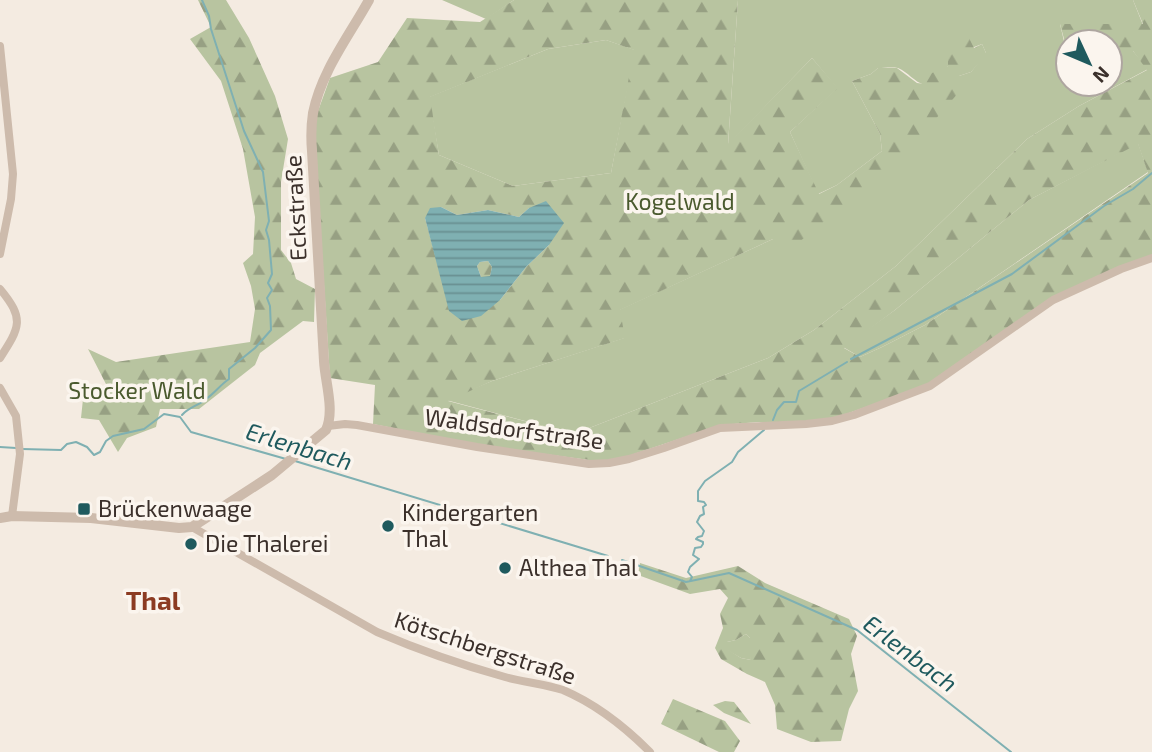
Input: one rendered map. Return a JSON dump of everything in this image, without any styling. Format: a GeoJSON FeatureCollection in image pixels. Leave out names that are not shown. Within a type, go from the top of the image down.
{"type":"FeatureCollection","features":[{"type":"Feature","properties":{"kind":"street","name":"Eckstraße"},"geometry":{"type":"LineString","coordinates":[[328,426],[329,405],[312,151],[313,110],[324,79],[369,0]]}},
{"type":"Feature","properties":{"kind":"street"},"geometry":{"type":"LineString","coordinates":[[0,46],[13,174],[0,254]]}},
{"type":"Feature","properties":{"kind":"street","name":"Waldsdorfstraße"},"geometry":{"type":"LineString","coordinates":[[328,426],[357,425],[589,464],[629,458],[720,428],[806,425],[832,421],[930,386],[1053,300],[1152,258]]}},
{"type":"Feature","properties":{"kind":"street"},"geometry":{"type":"LineString","coordinates":[[0,289],[13,304],[18,321],[13,337],[0,358]]}},
{"type":"Feature","properties":{"kind":"street"},"geometry":{"type":"LineString","coordinates":[[0,388],[16,416],[19,443],[12,516]]}},
{"type":"Feature","properties":{"kind":"street"},"geometry":{"type":"LineString","coordinates":[[0,517],[91,518],[179,528],[192,527],[272,475],[328,426]]}},
{"type":"Feature","properties":{"kind":"street","name":"Kötschbergstraße"},"geometry":{"type":"LineString","coordinates":[[192,527],[377,632],[479,670],[556,688],[570,694],[616,721],[650,752]]}},
{"type":"Feature","properties":{"kind":"green space","name":"Stocker Wald"},"geometry":{"type":"Polygon","coordinates":[[[198,0],[226,0],[249,38],[275,96],[288,139],[281,182],[281,250],[291,263],[296,279],[315,289],[314,322],[303,321],[260,353],[255,365],[199,409],[160,409],[156,427],[127,438],[118,452],[99,420],[81,418],[83,399],[108,388],[88,349],[116,362],[250,342],[255,309],[243,263],[253,254],[255,217],[243,149],[221,81],[190,39],[211,27],[198,0]]]}},
{"type":"Feature","properties":{"kind":"green space"},"geometry":{"type":"Polygon","coordinates":[[[442,0],[514,0],[486,19],[442,0]]]}},
{"type":"Feature","properties":{"kind":"green space","name":"Kogelwald"},"geometry":{"type":"Polygon","coordinates":[[[514,0],[738,0],[728,144],[812,58],[838,88],[790,132],[819,194],[837,185],[882,151],[880,134],[852,81],[871,74],[878,68],[897,68],[917,83],[925,84],[927,75],[948,66],[948,57],[943,48],[952,37],[960,34],[969,38],[974,48],[982,44],[986,53],[986,58],[971,72],[959,76],[959,92],[903,157],[798,243],[773,239],[620,310],[625,338],[492,381],[448,401],[574,434],[768,358],[814,330],[896,266],[1027,139],[1094,98],[1124,98],[1124,82],[1147,70],[1133,51],[1124,51],[1124,28],[1061,28],[1060,24],[1143,24],[1133,0],[1152,0],[1152,256],[1095,277],[930,384],[832,419],[776,425],[759,422],[721,425],[608,460],[589,460],[478,445],[373,424],[375,385],[330,378],[315,124],[330,78],[378,62],[407,18],[480,22],[514,0]],[[606,40],[548,49],[430,97],[439,155],[513,186],[611,173],[634,50],[606,40]],[[1138,144],[1029,200],[895,310],[844,348],[860,357],[925,325],[1148,173],[1138,144]],[[441,207],[425,218],[435,255],[500,300],[526,267],[549,245],[529,208],[519,217],[488,210],[457,215],[441,207]]]}},
{"type":"Feature","properties":{"kind":"green space"},"geometry":{"type":"Polygon","coordinates":[[[738,0],[1133,0],[1143,25],[1060,24],[1061,28],[1054,28],[1054,98],[1094,98],[1027,139],[896,266],[814,330],[768,358],[574,434],[446,400],[492,381],[624,338],[619,310],[773,239],[939,114],[958,92],[959,76],[971,72],[986,53],[982,44],[948,57],[948,66],[925,85],[896,68],[878,68],[871,74],[852,81],[880,134],[882,151],[837,185],[818,194],[790,132],[837,88],[812,58],[728,145],[738,0]]]}},
{"type":"Feature","properties":{"kind":"green space"},"geometry":{"type":"Polygon","coordinates":[[[606,40],[635,50],[611,173],[513,186],[439,155],[429,97],[548,49],[606,40]]]}},
{"type":"Feature","properties":{"kind":"green space"},"geometry":{"type":"Polygon","coordinates":[[[1124,51],[1133,51],[1148,69],[1124,82],[1124,51]]]}},
{"type":"Feature","properties":{"kind":"green space"},"geometry":{"type":"Polygon","coordinates":[[[1138,143],[1148,172],[925,325],[860,357],[843,347],[895,310],[1029,200],[1138,143]]]}},
{"type":"Feature","properties":{"kind":"green space"},"geometry":{"type":"Polygon","coordinates":[[[488,261],[492,267],[490,277],[481,277],[477,266],[480,262],[488,261]]]}},
{"type":"Feature","properties":{"kind":"green space"},"geometry":{"type":"Polygon","coordinates":[[[640,563],[686,578],[738,566],[765,583],[849,619],[857,636],[851,654],[858,691],[849,709],[841,741],[811,742],[777,729],[775,705],[765,682],[721,659],[715,648],[723,628],[720,614],[728,598],[720,589],[690,594],[638,575],[640,563]],[[746,634],[727,642],[727,649],[741,658],[751,660],[747,646],[750,638],[746,634]]]}},
{"type":"Feature","properties":{"kind":"green space"},"geometry":{"type":"Polygon","coordinates":[[[746,634],[750,638],[751,660],[727,650],[727,642],[746,634]]]}},
{"type":"Feature","properties":{"kind":"green space"},"geometry":{"type":"Polygon","coordinates":[[[673,699],[725,721],[740,741],[734,752],[719,752],[661,724],[673,699]]]}},
{"type":"Feature","properties":{"kind":"green space"},"geometry":{"type":"Polygon","coordinates":[[[725,701],[734,702],[751,724],[724,713],[713,705],[725,701]]]}},
{"type":"Feature","properties":{"kind":"water"},"geometry":{"type":"Polygon","coordinates":[[[546,201],[564,223],[549,245],[526,267],[500,300],[481,316],[462,321],[449,311],[425,218],[430,208],[441,207],[457,215],[488,210],[519,217],[529,208],[546,201]],[[488,261],[480,262],[477,266],[481,277],[490,276],[492,267],[488,261]]]}},
{"type":"Feature","properties":{"kind":"waterway"},"geometry":{"type":"LineString","coordinates":[[182,415],[209,397],[229,379],[229,369],[255,348],[271,330],[267,298],[272,290],[268,283],[272,274],[266,230],[269,221],[263,172],[244,131],[202,0]]}},
{"type":"Feature","properties":{"kind":"waterway"},"geometry":{"type":"LineString","coordinates":[[851,359],[1012,274],[1152,173]]}},
{"type":"Feature","properties":{"kind":"waterway"},"geometry":{"type":"LineString","coordinates":[[773,420],[784,402],[796,402],[799,391],[847,362]]}},
{"type":"Feature","properties":{"kind":"waterway","name":"Erlenbach"},"geometry":{"type":"LineString","coordinates":[[22,449],[61,450],[67,444],[76,442],[87,447],[94,455],[100,452],[106,441],[113,436],[144,429],[164,414],[180,417],[191,432],[286,459]]}},
{"type":"Feature","properties":{"kind":"waterway"},"geometry":{"type":"LineString","coordinates":[[690,581],[690,567],[699,559],[693,555],[695,548],[703,544],[696,539],[702,536],[704,531],[697,522],[704,514],[703,507],[706,505],[698,501],[698,491],[705,481],[732,462],[738,452],[764,430]]}},
{"type":"Feature","properties":{"kind":"waterway","name":"Erlenbach"},"geometry":{"type":"LineString","coordinates":[[0,447],[16,448]]}},
{"type":"Feature","properties":{"kind":"waterway","name":"Erlenbach"},"geometry":{"type":"LineString","coordinates":[[295,461],[608,556]]}},
{"type":"Feature","properties":{"kind":"waterway","name":"Erlenbach"},"geometry":{"type":"LineString","coordinates":[[622,560],[686,582],[729,573],[857,630],[1011,752]]}},
{"type":"Feature","properties":{"kind":"place","name":"Brückenwaage"},"geometry":{"type":"Point","coordinates":[84,509]}},
{"type":"Feature","properties":{"kind":"place","name":"Kindergarten Thal"},"geometry":{"type":"Point","coordinates":[388,526]}},
{"type":"Feature","properties":{"kind":"place","name":"Die Thalerei"},"geometry":{"type":"Point","coordinates":[191,544]}},
{"type":"Feature","properties":{"kind":"place","name":"Althea Thal"},"geometry":{"type":"Point","coordinates":[505,568]}},
{"type":"Feature","properties":{"kind":"district","name":"Thal"},"geometry":{"type":"Point","coordinates":[153,601]}}]}
